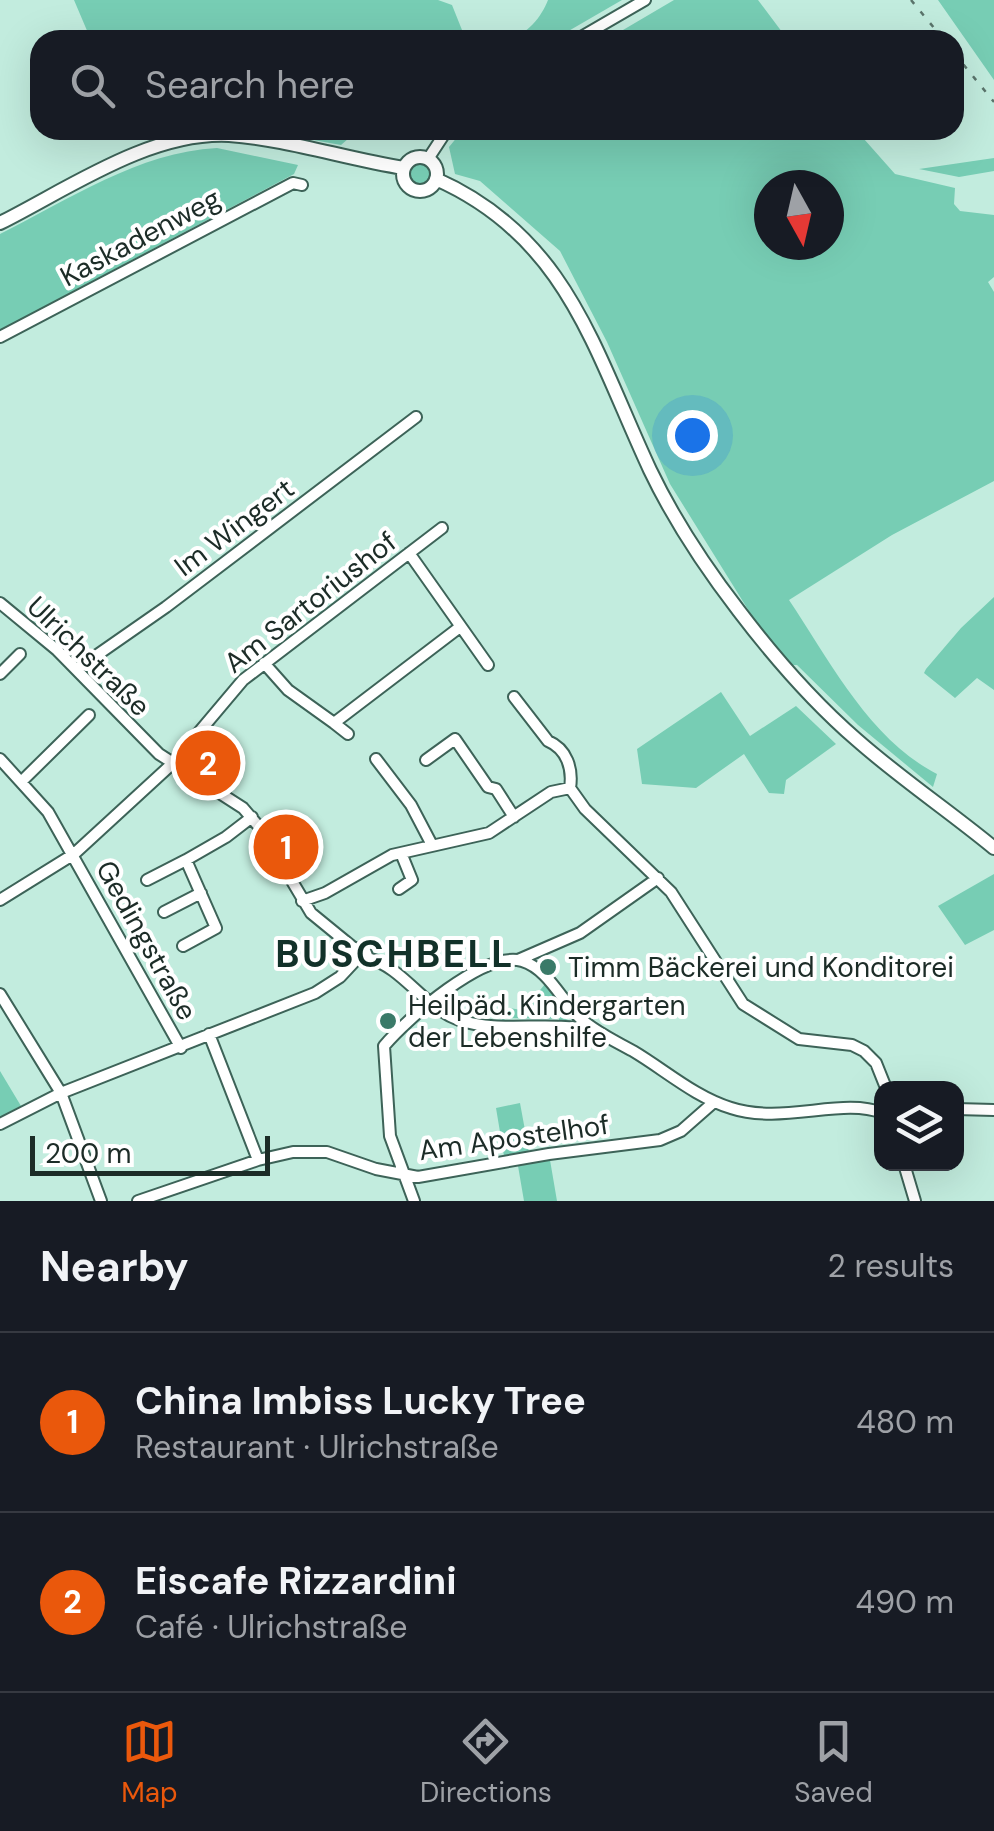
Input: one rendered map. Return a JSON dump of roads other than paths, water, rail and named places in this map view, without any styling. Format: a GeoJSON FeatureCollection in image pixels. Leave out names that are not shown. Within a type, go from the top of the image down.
{"type":"FeatureCollection","features":[{"type":"Feature","properties":{"kind":"street"},"geometry":{"type":"LineString","coordinates":[[593,30],[645,0]]}},
{"type":"Feature","properties":{"kind":"street"},"geometry":{"type":"LineString","coordinates":[[0,223],[132,156],[182,140]]}},
{"type":"Feature","properties":{"kind":"street"},"geometry":{"type":"LineString","coordinates":[[259,140],[404,168]]}},
{"type":"Feature","properties":{"kind":"street"},"geometry":{"type":"LineString","coordinates":[[428,159],[440,140]]}},
{"type":"Feature","properties":{"kind":"street"},"geometry":{"type":"LineString","coordinates":[[414,158],[428,159],[436,170],[436,179],[428,188],[417,190],[407,185],[404,168],[414,158]]}},
{"type":"Feature","properties":{"kind":"street"},"geometry":{"type":"LineString","coordinates":[[436,179],[470,194],[496,212],[544,259],[587,333],[652,474],[680,524],[704,563],[768,646],[814,699],[858,741],[994,848]]}},
{"type":"Feature","properties":{"kind":"street","name":"Kaskadenweg"},"geometry":{"type":"LineString","coordinates":[[0,337],[293,183],[302,185]]}},
{"type":"Feature","properties":{"kind":"street","name":"Im Wingert"},"geometry":{"type":"LineString","coordinates":[[77,669],[166,607],[416,417]]}},
{"type":"Feature","properties":{"kind":"street","name":"Am Sartoriushof"},"geometry":{"type":"LineString","coordinates":[[0,900],[74,854],[173,764],[238,684],[442,528]]}},
{"type":"Feature","properties":{"kind":"street"},"geometry":{"type":"LineString","coordinates":[[409,554],[488,665]]}},
{"type":"Feature","properties":{"kind":"street","name":"Ulrichstraße"},"geometry":{"type":"LineString","coordinates":[[0,603],[77,669],[139,735],[173,764],[222,792],[252,816],[310,913],[355,949]]}},
{"type":"Feature","properties":{"kind":"street"},"geometry":{"type":"LineString","coordinates":[[334,722],[460,627]]}},
{"type":"Feature","properties":{"kind":"street"},"geometry":{"type":"LineString","coordinates":[[0,674],[20,654]]}},
{"type":"Feature","properties":{"kind":"street"},"geometry":{"type":"LineString","coordinates":[[264,663],[288,690],[348,734]]}},
{"type":"Feature","properties":{"kind":"street"},"geometry":{"type":"LineString","coordinates":[[514,696],[570,764],[570,788],[585,809],[658,878],[722,967],[743,1004],[800,1039],[858,1048],[872,1058],[883,1081]]}},
{"type":"Feature","properties":{"kind":"street"},"geometry":{"type":"LineString","coordinates":[[22,781],[89,715]]}},
{"type":"Feature","properties":{"kind":"street"},"geometry":{"type":"LineString","coordinates":[[426,760],[455,739],[514,817]]}},
{"type":"Feature","properties":{"kind":"street","name":"Gedingstraße"},"geometry":{"type":"LineString","coordinates":[[0,759],[48,812],[181,1048]]}},
{"type":"Feature","properties":{"kind":"street"},"geometry":{"type":"LineString","coordinates":[[376,759],[411,805],[432,846]]}},
{"type":"Feature","properties":{"kind":"street"},"geometry":{"type":"LineString","coordinates":[[302,901],[401,853],[484,835],[551,792],[570,788]]}},
{"type":"Feature","properties":{"kind":"street"},"geometry":{"type":"LineString","coordinates":[[147,880],[226,838],[252,816]]}},
{"type":"Feature","properties":{"kind":"street"},"geometry":{"type":"LineString","coordinates":[[484,835],[489,848]]}},
{"type":"Feature","properties":{"kind":"street"},"geometry":{"type":"LineString","coordinates":[[399,889],[412,880],[401,853]]}},
{"type":"Feature","properties":{"kind":"street"},"geometry":{"type":"LineString","coordinates":[[182,946],[216,928],[186,860]]}},
{"type":"Feature","properties":{"kind":"street"},"geometry":{"type":"LineString","coordinates":[[414,1201],[390,1136],[382,1051],[387,1042],[427,1004],[464,978],[580,933],[658,878]]}},
{"type":"Feature","properties":{"kind":"street"},"geometry":{"type":"LineString","coordinates":[[164,912],[201,893]]}},
{"type":"Feature","properties":{"kind":"street"},"geometry":{"type":"LineString","coordinates":[[354,962],[355,949],[366,950],[368,958],[392,971],[427,1004],[474,1024],[568,1027],[598,1032]]}},
{"type":"Feature","properties":{"kind":"street"},"geometry":{"type":"LineString","coordinates":[[354,962],[362,964],[368,958]]}},
{"type":"Feature","properties":{"kind":"street"},"geometry":{"type":"LineString","coordinates":[[518,960],[540,972],[598,1032],[714,1102],[768,1116],[874,1109]]}},
{"type":"Feature","properties":{"kind":"street"},"geometry":{"type":"LineString","coordinates":[[0,1124],[62,1093],[315,994],[354,962]]}},
{"type":"Feature","properties":{"kind":"street"},"geometry":{"type":"LineString","coordinates":[[0,994],[62,1093],[101,1201]]}},
{"type":"Feature","properties":{"kind":"street"},"geometry":{"type":"LineString","coordinates":[[568,1027],[574,1021],[574,1011]]}},
{"type":"Feature","properties":{"kind":"street"},"geometry":{"type":"LineString","coordinates":[[209,1034],[258,1160]]}},
{"type":"Feature","properties":{"kind":"street","name":"Am Apostelhof"},"geometry":{"type":"LineString","coordinates":[[138,1201],[293,1152],[327,1152],[376,1170],[418,1177],[660,1140],[681,1131],[714,1102]]}},
{"type":"Feature","properties":{"kind":"street"},"geometry":{"type":"LineString","coordinates":[[964,1109],[994,1110]]}},
{"type":"Feature","properties":{"kind":"street"},"geometry":{"type":"LineString","coordinates":[[906,1171],[915,1201]]}},
{"type":"Feature","properties":{"kind":"railway"},"geometry":{"type":"LineString","coordinates":[[911,0],[936,30]]}},
{"type":"Feature","properties":{"kind":"railway"},"geometry":{"type":"LineString","coordinates":[[964,65],[994,102]]}},
{"type":"Feature","properties":{"kind":"place","name":"Eiscafe Rizzardini"},"geometry":{"type":"Point","coordinates":[208,763]}},
{"type":"Feature","properties":{"kind":"place","name":"China Imbiss Lucky Tree"},"geometry":{"type":"Point","coordinates":[286,847]}},
{"type":"Feature","properties":{"kind":"place","name":"Timm Bäckerei und Konditorei"},"geometry":{"type":"Point","coordinates":[548,967]}},
{"type":"Feature","properties":{"kind":"place","name":"Heilpäd. Kindergarten der Lebenshilfe"},"geometry":{"type":"Point","coordinates":[388,1021]}},
{"type":"Feature","properties":{"kind":"district","name":"BUSCHBELL"},"geometry":{"type":"Point","coordinates":[395,954]}}]}
